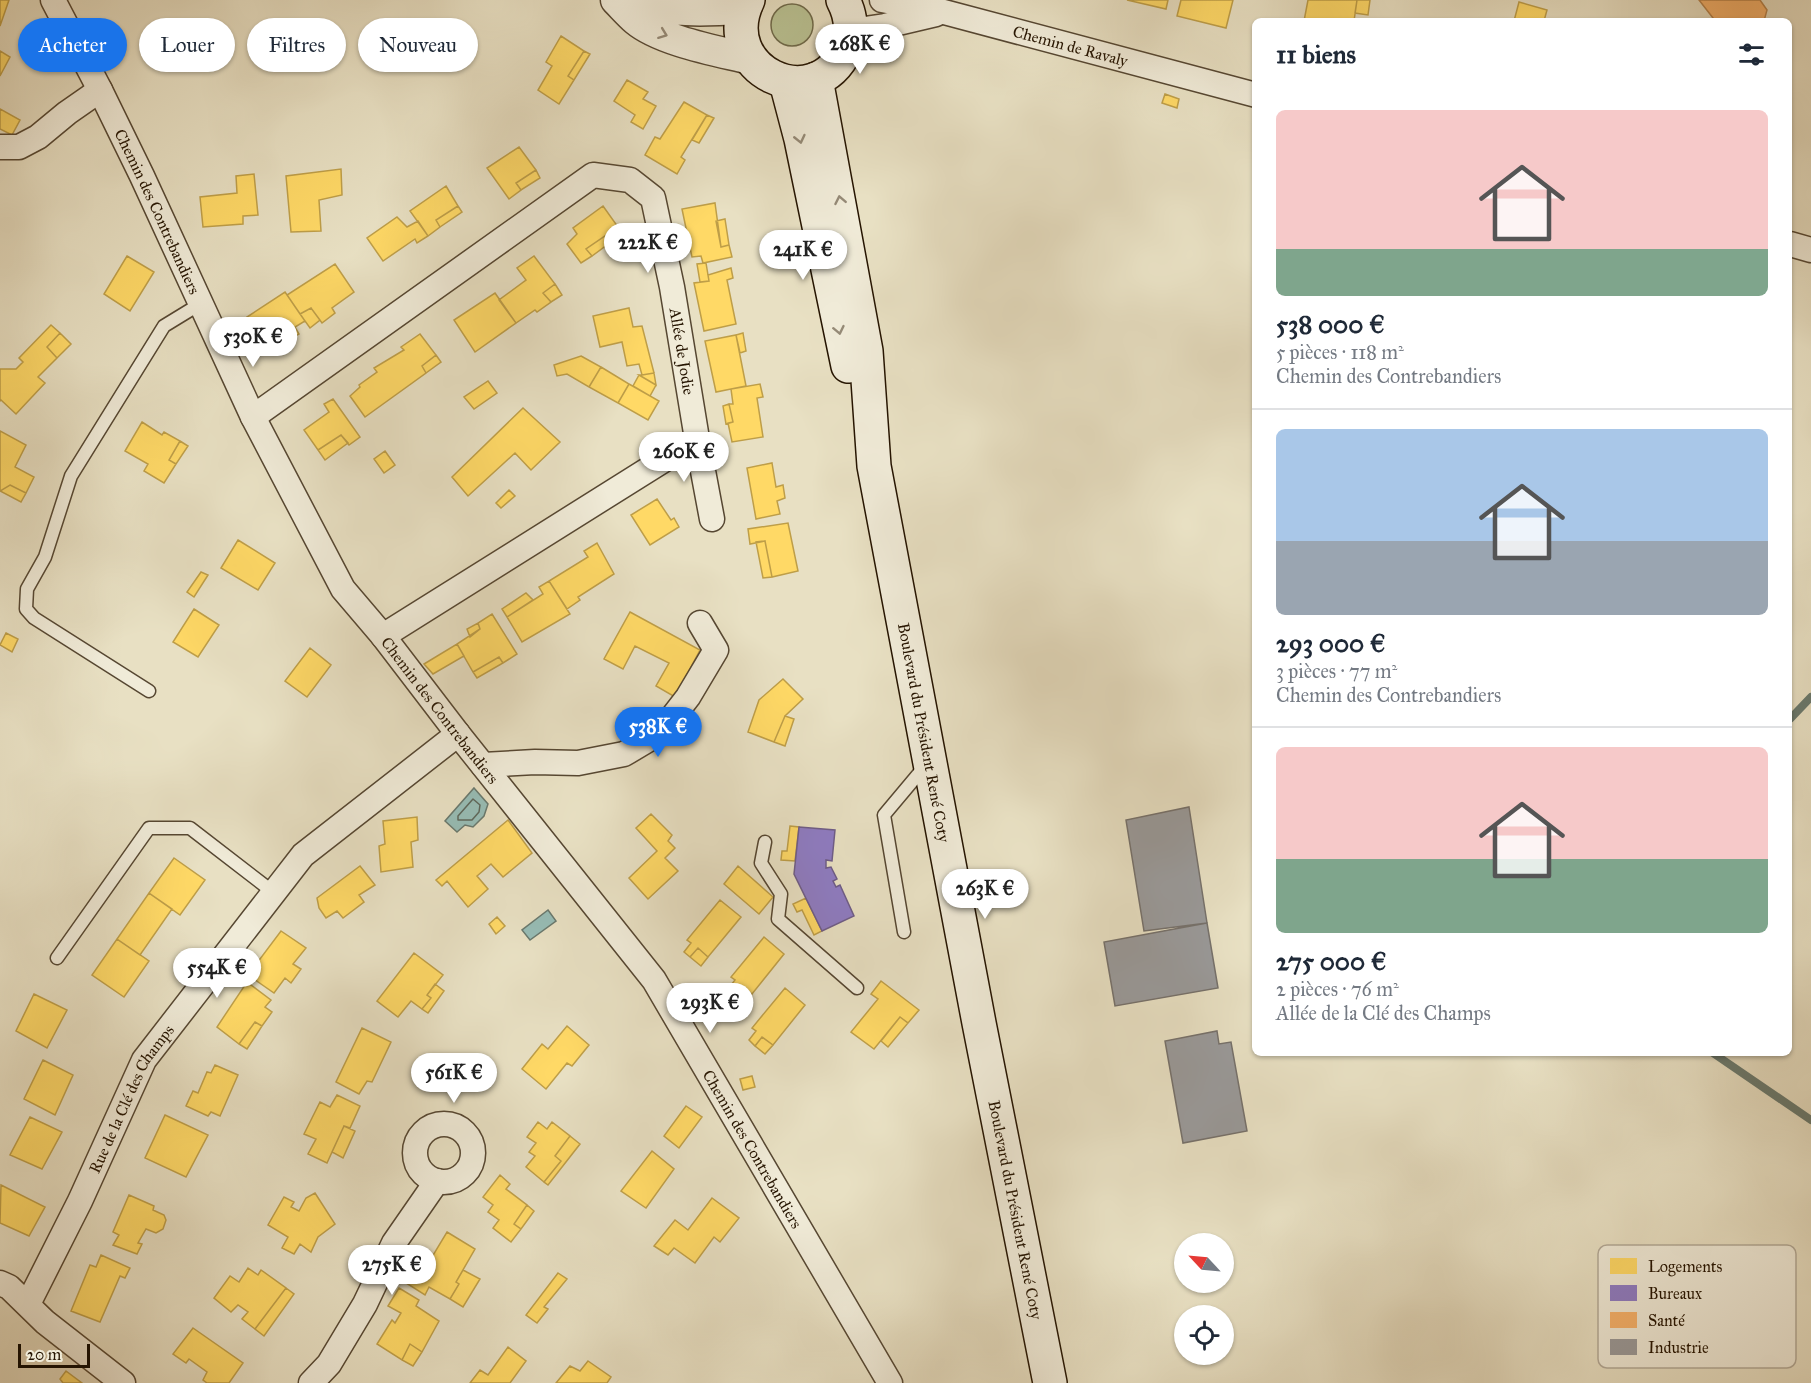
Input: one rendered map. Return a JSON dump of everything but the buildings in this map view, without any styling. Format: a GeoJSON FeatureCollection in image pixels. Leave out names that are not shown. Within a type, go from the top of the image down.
{"type":"FeatureCollection","features":[{"type":"Feature","properties":{"kind":"main road"},"geometry":{"type":"LineString","coordinates":[[746,4],[741,21],[741,34],[750,58],[766,74],[801,80],[836,65],[846,49],[850,18],[843,0]]}},
{"type":"Feature","properties":{"kind":"main road","name":"Boulevard du Président René Coty"},"geometry":{"type":"LineString","coordinates":[[801,80],[801,139],[844,353],[874,466],[1050,1383]]}},
{"type":"Feature","properties":{"kind":"street","name":"Chemin des Contrebandiers"},"geometry":{"type":"LineString","coordinates":[[53,0],[142,176],[253,417],[343,589],[383,636],[654,980],[890,1383]]}},
{"type":"Feature","properties":{"kind":"street"},"geometry":{"type":"LineString","coordinates":[[616,0],[637,21],[657,32],[705,49],[750,58]]}},
{"type":"Feature","properties":{"kind":"street"},"geometry":{"type":"LineString","coordinates":[[630,0],[649,7],[690,11],[746,4]]}},
{"type":"Feature","properties":{"kind":"street","name":"Chemin de Ravaly"},"geometry":{"type":"LineString","coordinates":[[882,0],[944,12],[1252,94]]}},
{"type":"Feature","properties":{"kind":"street"},"geometry":{"type":"LineString","coordinates":[[850,32],[944,12]]}},
{"type":"Feature","properties":{"kind":"street"},"geometry":{"type":"LineString","coordinates":[[0,147],[19,147],[38,137],[100,90]]}},
{"type":"Feature","properties":{"kind":"street","name":"Allée de Jodie"},"geometry":{"type":"LineString","coordinates":[[253,417],[593,175],[630,180],[653,198],[672,287],[712,519]]}},
{"type":"Feature","properties":{"kind":"street"},"geometry":{"type":"LineString","coordinates":[[1792,245],[1811,250]]}},
{"type":"Feature","properties":{"kind":"street"},"geometry":{"type":"LineString","coordinates":[[383,636],[697,439]]}},
{"type":"Feature","properties":{"kind":"street"},"geometry":{"type":"LineString","coordinates":[[483,765],[535,762],[578,763],[624,754],[661,732],[688,697],[716,650],[700,622]]}},
{"type":"Feature","properties":{"kind":"street","name":"Rue de la Clé des Champs"},"geometry":{"type":"LineString","coordinates":[[28,1304],[80,1201],[144,1060],[303,855],[458,734]]}},
{"type":"Feature","properties":{"kind":"street"},"geometry":{"type":"LineString","coordinates":[[311,1383],[329,1364],[365,1304],[393,1244],[437,1181]]}},
{"type":"Feature","properties":{"kind":"street"},"geometry":{"type":"LineString","coordinates":[[0,1283],[9,1287],[45,1322],[123,1383]]}},
{"type":"Feature","properties":{"kind":"lane"},"geometry":{"type":"LineString","coordinates":[[148,691],[34,618],[26,609],[27,589],[45,557],[71,476],[164,326],[200,304]]}},
{"type":"Feature","properties":{"kind":"lane"},"geometry":{"type":"LineString","coordinates":[[904,932],[884,815],[929,761]]}},
{"type":"Feature","properties":{"kind":"lane"},"geometry":{"type":"LineString","coordinates":[[57,958],[149,828],[190,828],[273,892]]}},
{"type":"Feature","properties":{"kind":"lane"},"geometry":{"type":"LineString","coordinates":[[765,842],[761,863],[781,894],[778,919],[857,988]]}},
{"type":"Feature","properties":{"kind":"green space"},"geometry":{"type":"Polygon","coordinates":[[[792,4],[807,10],[813,25],[807,40],[792,46],[777,40],[771,25],[777,10],[792,4]]]}},
{"type":"Feature","properties":{"kind":"water"},"geometry":{"type":"Polygon","coordinates":[[[474,788],[488,804],[484,816],[473,827],[465,825],[457,832],[445,821],[474,788]]]}},
{"type":"Feature","properties":{"kind":"water"},"geometry":{"type":"Polygon","coordinates":[[[548,910],[556,921],[530,940],[522,930],[548,910]]]}},
{"type":"Feature","properties":{"kind":"waterway"},"geometry":{"type":"LineString","coordinates":[[1792,717],[1811,697]]}},
{"type":"Feature","properties":{"kind":"waterway"},"geometry":{"type":"LineString","coordinates":[[1717,1056],[1811,1120]]}}]}
